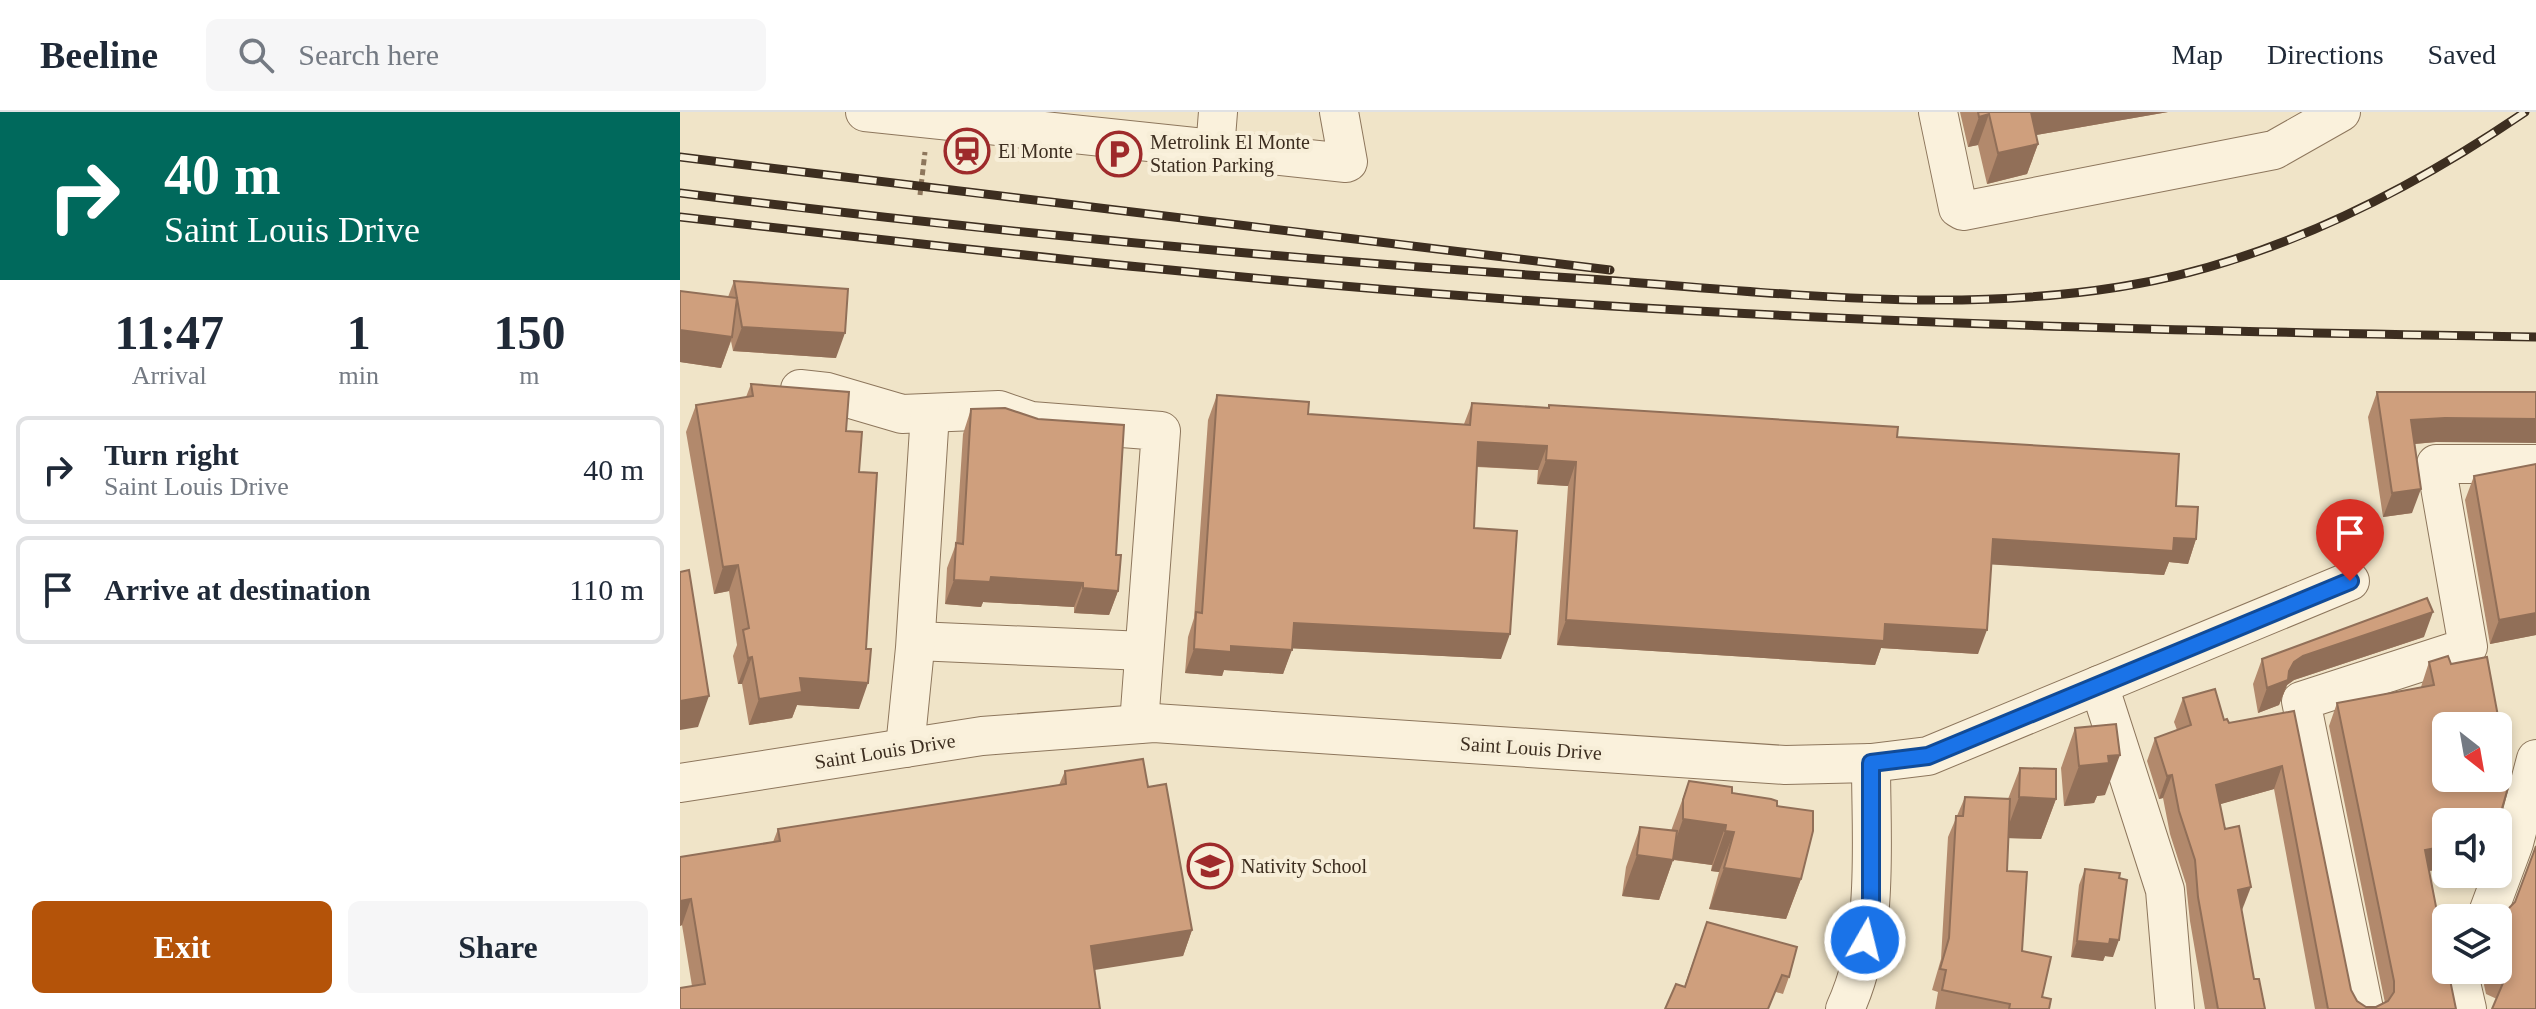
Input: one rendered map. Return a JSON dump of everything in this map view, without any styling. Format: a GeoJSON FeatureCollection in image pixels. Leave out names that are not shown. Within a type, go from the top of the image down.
{"type":"FeatureCollection","features":[{"type":"Feature","properties":{"kind":"street"},"geometry":{"type":"LineString","coordinates":[[865,112],[1346,163],[1339,112]]}},
{"type":"Feature","properties":{"kind":"street"},"geometry":{"type":"LineString","coordinates":[[1215,150],[1218,112]]}},
{"type":"Feature","properties":{"kind":"street"},"geometry":{"type":"LineString","coordinates":[[1938,112],[1960,211],[2274,150],[2341,112]]}},
{"type":"Feature","properties":{"kind":"street"},"geometry":{"type":"LineString","coordinates":[[791,388],[827,392],[902,414],[999,410],[1031,421],[1161,431],[1139,724]]}},
{"type":"Feature","properties":{"kind":"street"},"geometry":{"type":"LineString","coordinates":[[905,748],[916,641],[930,413]]}},
{"type":"Feature","properties":{"kind":"street"},"geometry":{"type":"LineString","coordinates":[[2364,1009],[2301,701],[2468,647],[2436,464],[2536,464]]}},
{"type":"Feature","properties":{"kind":"street","name":"Saint Louis Drive"},"geometry":{"type":"LineString","coordinates":[[680,783],[982,736],[1154,723],[1785,765],[1871,763],[1928,756],[2350,581]]}},
{"type":"Feature","properties":{"kind":"street"},"geometry":{"type":"LineString","coordinates":[[916,641],[1144,651]]}},
{"type":"Feature","properties":{"kind":"street"},"geometry":{"type":"LineString","coordinates":[[2099,685],[2165,890],[2175,1009]]}},
{"type":"Feature","properties":{"kind":"street"},"geometry":{"type":"LineString","coordinates":[[2491,904],[2514,843],[2536,759]]}},
{"type":"Feature","properties":{"kind":"street"},"geometry":{"type":"LineString","coordinates":[[1845,1009],[1854,989],[1871,915],[1871,763]]}},
{"type":"Feature","properties":{"kind":"street"},"geometry":{"type":"LineString","coordinates":[[2461,984],[2467,1009]]}},
{"type":"Feature","properties":{"kind":"path"},"geometry":{"type":"LineString","coordinates":[[920,195],[923,162]]}},
{"type":"Feature","properties":{"kind":"building"},"geometry":{"type":"Polygon","coordinates":[[[1978,112],[2031,112],[2038,144],[1998,153],[1989,114],[1979,117],[1978,112]]]}},
{"type":"Feature","properties":{"kind":"building"},"geometry":{"type":"Polygon","coordinates":[[[734,281],[848,289],[845,333],[742,327],[734,281]]]}},
{"type":"Feature","properties":{"kind":"building"},"geometry":{"type":"Polygon","coordinates":[[[680,291],[737,298],[732,337],[680,330],[680,291]]]}},
{"type":"Feature","properties":{"kind":"building"},"geometry":{"type":"Polygon","coordinates":[[[751,384],[849,392],[846,431],[862,432],[859,472],[877,473],[866,649],[871,649],[868,683],[800,678],[802,692],[759,699],[752,657],[748,658],[743,630],[749,628],[738,565],[723,567],[696,405],[753,396],[751,384]]]}},
{"type":"Feature","properties":{"kind":"building"},"geometry":{"type":"Polygon","coordinates":[[[2377,392],[2536,392],[2536,419],[2411,420],[2421,489],[2392,493],[2377,392]]]}},
{"type":"Feature","properties":{"kind":"building"},"geometry":{"type":"Polygon","coordinates":[[[1217,395],[1309,402],[1308,414],[1470,425],[1472,403],[1549,408],[1549,405],[1898,427],[1897,437],[2179,454],[2176,506],[2198,507],[2196,539],[2174,538],[2173,551],[1993,539],[1987,630],[1885,624],[1884,641],[1566,620],[1576,462],[1546,460],[1547,446],[1478,442],[1474,528],[1517,531],[1510,634],[1294,623],[1292,650],[1231,646],[1231,652],[1194,649],[1196,612],[1202,613],[1217,395]]]}},
{"type":"Feature","properties":{"kind":"building"},"geometry":{"type":"Polygon","coordinates":[[[1005,408],[1038,419],[1124,425],[1116,555],[1121,555],[1118,591],[1083,588],[1083,583],[991,577],[990,582],[954,580],[956,543],[963,544],[971,409],[1005,408]]]}},
{"type":"Feature","properties":{"kind":"building"},"geometry":{"type":"Polygon","coordinates":[[[2536,464],[2536,613],[2499,620],[2474,476],[2536,464]]]}},
{"type":"Feature","properties":{"kind":"building"},"geometry":{"type":"Polygon","coordinates":[[[689,570],[709,696],[680,701],[680,572],[689,570]]]}},
{"type":"Feature","properties":{"kind":"building"},"geometry":{"type":"Polygon","coordinates":[[[2427,598],[2433,612],[2303,656],[2294,662],[2288,680],[2267,688],[2262,659],[2427,598]]]}},
{"type":"Feature","properties":{"kind":"building"},"geometry":{"type":"Polygon","coordinates":[[[2448,656],[2451,664],[2487,657],[2497,712],[2432,712],[2432,792],[2507,792],[2502,808],[2432,808],[2432,849],[2425,850],[2436,904],[2432,904],[2432,984],[2451,984],[2456,1009],[2328,1009],[2282,766],[2216,785],[2225,829],[2239,826],[2251,887],[2238,890],[2254,979],[2259,979],[2265,1009],[2218,1009],[2198,897],[2195,860],[2179,811],[2172,775],[2167,776],[2155,738],[2191,725],[2183,698],[2215,689],[2224,720],[2227,719],[2229,723],[2294,711],[2351,990],[2357,1001],[2366,1007],[2376,1007],[2388,1001],[2394,992],[2394,981],[2337,703],[2434,685],[2429,662],[2448,656]]]}},
{"type":"Feature","properties":{"kind":"building"},"geometry":{"type":"Polygon","coordinates":[[[2116,724],[2120,755],[2108,756],[2109,763],[2079,766],[2075,728],[2116,724]]]}},
{"type":"Feature","properties":{"kind":"building"},"geometry":{"type":"Polygon","coordinates":[[[1143,759],[1148,787],[1166,784],[1192,930],[1091,946],[1100,1009],[680,1009],[680,988],[705,984],[691,899],[680,901],[680,857],[780,841],[778,829],[1066,784],[1065,771],[1143,759]]]}},
{"type":"Feature","properties":{"kind":"building"},"geometry":{"type":"Polygon","coordinates":[[[2020,768],[2056,769],[2056,799],[2019,797],[2020,768]]]}},
{"type":"Feature","properties":{"kind":"building"},"geometry":{"type":"Polygon","coordinates":[[[1689,781],[1732,787],[1732,793],[1771,799],[1777,801],[1777,806],[1813,811],[1813,831],[1801,879],[1724,868],[1734,832],[1725,831],[1726,825],[1683,819],[1683,800],[1689,781]]]}},
{"type":"Feature","properties":{"kind":"building"},"geometry":{"type":"Polygon","coordinates":[[[1965,797],[2010,799],[2007,871],[2027,872],[2022,951],[2051,957],[2042,997],[2051,999],[2049,1009],[2009,1009],[2010,1004],[1942,990],[1946,970],[1940,969],[1949,938],[1956,816],[1963,816],[1965,797]]]}},
{"type":"Feature","properties":{"kind":"building"},"geometry":{"type":"Polygon","coordinates":[[[1640,827],[1677,831],[1673,860],[1637,855],[1640,827]]]}},
{"type":"Feature","properties":{"kind":"building"},"geometry":{"type":"Polygon","coordinates":[[[2536,846],[2536,1009],[2492,1009],[2503,984],[2512,984],[2512,905],[2536,846]]]}},
{"type":"Feature","properties":{"kind":"building"},"geometry":{"type":"Polygon","coordinates":[[[2085,869],[2120,873],[2119,878],[2127,880],[2119,940],[2110,939],[2109,944],[2077,941],[2085,869]]]}},
{"type":"Feature","properties":{"kind":"building"},"geometry":{"type":"Polygon","coordinates":[[[1707,922],[1797,947],[1789,977],[1782,975],[1768,1009],[1665,1009],[1676,984],[1685,987],[1707,922]]]}},
{"type":"Feature","properties":{"kind":"railway"},"geometry":{"type":"LineString","coordinates":[[680,193],[1020,232],[1360,262],[1853,298],[1986,299],[2119,287],[2227,262],[2331,222],[2382,198],[2525,112]]}},
{"type":"Feature","properties":{"kind":"railway"},"geometry":{"type":"LineString","coordinates":[[680,157],[1610,270]]}},
{"type":"Feature","properties":{"kind":"railway"},"geometry":{"type":"LineString","coordinates":[[680,217],[1261,279],[1611,306],[2073,327],[2536,337]]}},
{"type":"Feature","properties":{"kind":"place","name":"El Monte"},"geometry":{"type":"Point","coordinates":[967,151]}},
{"type":"Feature","properties":{"kind":"place","name":"Metrolink El Monte Station Parking"},"geometry":{"type":"Point","coordinates":[1119,154]}},
{"type":"Feature","properties":{"kind":"place","name":"Nativity School"},"geometry":{"type":"Point","coordinates":[1210,866]}},
{"type":"Feature","properties":{"kind":"route"},"geometry":{"type":"LineString","coordinates":[[1865,940],[1871,915],[1871,763],[1928,756],[2350,581]]}}]}
